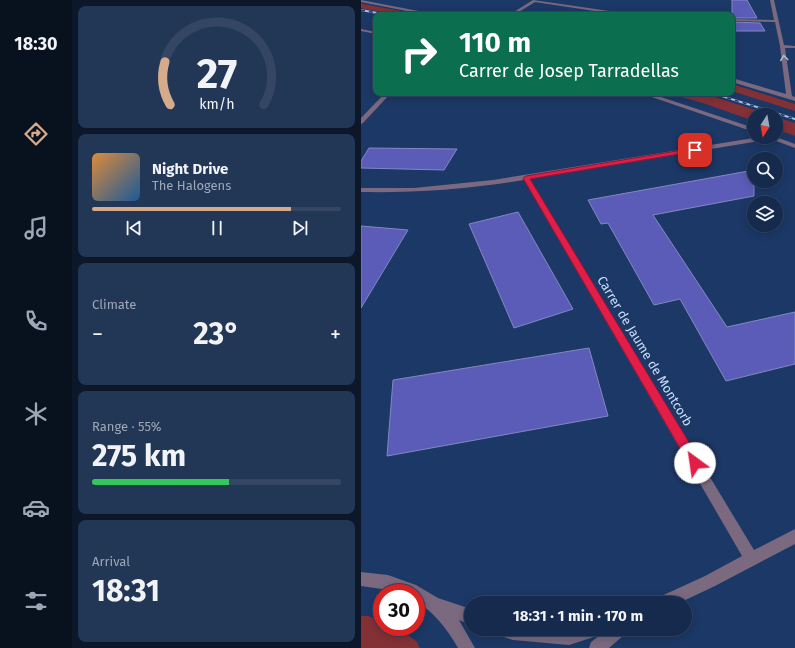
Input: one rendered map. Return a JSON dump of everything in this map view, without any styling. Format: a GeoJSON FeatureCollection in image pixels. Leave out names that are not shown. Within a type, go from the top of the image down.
{"type":"FeatureCollection","features":[{"type":"Feature","properties":{"kind":"street"},"geometry":{"type":"LineString","coordinates":[[735,81],[792,98],[772,0]]}},
{"type":"Feature","properties":{"kind":"street"},"geometry":{"type":"LineString","coordinates":[[361,1],[418,12]]}},
{"type":"Feature","properties":{"kind":"street"},"geometry":{"type":"LineString","coordinates":[[516,12],[535,1],[610,12]]}},
{"type":"Feature","properties":{"kind":"street"},"geometry":{"type":"LineString","coordinates":[[735,20],[777,21]]}},
{"type":"Feature","properties":{"kind":"street"},"geometry":{"type":"LineString","coordinates":[[361,30],[373,32]]}},
{"type":"Feature","properties":{"kind":"street"},"geometry":{"type":"LineString","coordinates":[[782,46],[795,46]]}},
{"type":"Feature","properties":{"kind":"street"},"geometry":{"type":"LineString","coordinates":[[361,122],[385,96]]}},
{"type":"Feature","properties":{"kind":"street"},"geometry":{"type":"LineString","coordinates":[[652,96],[747,128]]}},
{"type":"Feature","properties":{"kind":"street"},"geometry":{"type":"LineString","coordinates":[[361,190],[388,191],[444,189],[526,178],[747,141]]}},
{"type":"Feature","properties":{"kind":"street"},"geometry":{"type":"LineString","coordinates":[[783,141],[795,146]]}},
{"type":"Feature","properties":{"kind":"street","name":"Carrer de Jaume de Montcorb"},"geometry":{"type":"LineString","coordinates":[[526,178],[751,558]]}},
{"type":"Feature","properties":{"kind":"street"},"geometry":{"type":"LineString","coordinates":[[677,596],[710,581],[795,536]]}},
{"type":"Feature","properties":{"kind":"street"},"geometry":{"type":"LineString","coordinates":[[361,579],[387,582],[411,590],[433,604],[452,623],[467,648]]}},
{"type":"Feature","properties":{"kind":"street"},"geometry":{"type":"LineString","coordinates":[[433,604],[464,615]]}},
{"type":"Feature","properties":{"kind":"street"},"geometry":{"type":"LineString","coordinates":[[558,636],[572,636]]}},
{"type":"Feature","properties":{"kind":"street"},"geometry":{"type":"LineString","coordinates":[[597,648],[610,636]]}},
{"type":"Feature","properties":{"kind":"shaded area"},"geometry":{"type":"Polygon","coordinates":[[[361,3],[407,12],[383,12],[361,8],[361,3]]]}},
{"type":"Feature","properties":{"kind":"shaded area"},"geometry":{"type":"Polygon","coordinates":[[[735,85],[795,104],[795,111],[735,92],[735,85]]]}},
{"type":"Feature","properties":{"kind":"shaded area"},"geometry":{"type":"Polygon","coordinates":[[[678,96],[711,96],[749,108],[747,108],[747,119],[678,96]]]}},
{"type":"Feature","properties":{"kind":"shaded area"},"geometry":{"type":"Polygon","coordinates":[[[783,119],[795,123],[795,136],[783,132],[783,119]]]}},
{"type":"Feature","properties":{"kind":"shaded area"},"geometry":{"type":"Polygon","coordinates":[[[361,616],[368,616],[373,618],[373,636],[409,636],[417,642],[420,648],[361,648],[361,616]]]}},
{"type":"Feature","properties":{"kind":"building"},"geometry":{"type":"Polygon","coordinates":[[[732,0],[747,0],[757,18],[735,18],[735,12],[732,12],[732,0]]]}},
{"type":"Feature","properties":{"kind":"building"},"geometry":{"type":"Polygon","coordinates":[[[735,22],[760,23],[765,31],[735,31],[735,22]]]}},
{"type":"Feature","properties":{"kind":"building"},"geometry":{"type":"Polygon","coordinates":[[[369,148],[457,149],[444,170],[361,168],[361,161],[369,148]]]}},
{"type":"Feature","properties":{"kind":"building"},"geometry":{"type":"Polygon","coordinates":[[[747,171],[747,188],[754,188],[754,196],[747,196],[747,197],[653,215],[727,327],[795,312],[795,364],[726,381],[680,299],[654,305],[608,223],[601,224],[588,200],[747,171]]]}},
{"type":"Feature","properties":{"kind":"building"},"geometry":{"type":"Polygon","coordinates":[[[518,212],[573,309],[514,328],[469,224],[518,212]]]}},
{"type":"Feature","properties":{"kind":"building"},"geometry":{"type":"Polygon","coordinates":[[[361,226],[408,230],[361,308],[361,226]]]}},
{"type":"Feature","properties":{"kind":"building"},"geometry":{"type":"Polygon","coordinates":[[[589,348],[608,416],[387,456],[393,380],[589,348]]]}},
{"type":"Feature","properties":{"kind":"railway"},"geometry":{"type":"LineString","coordinates":[[361,10],[373,12]]}},
{"type":"Feature","properties":{"kind":"railway"},"geometry":{"type":"LineString","coordinates":[[722,96],[795,119]]}},
{"type":"Feature","properties":{"kind":"route"},"geometry":{"type":"LineString","coordinates":[[695,150],[526,178],[695,463]]}}]}
